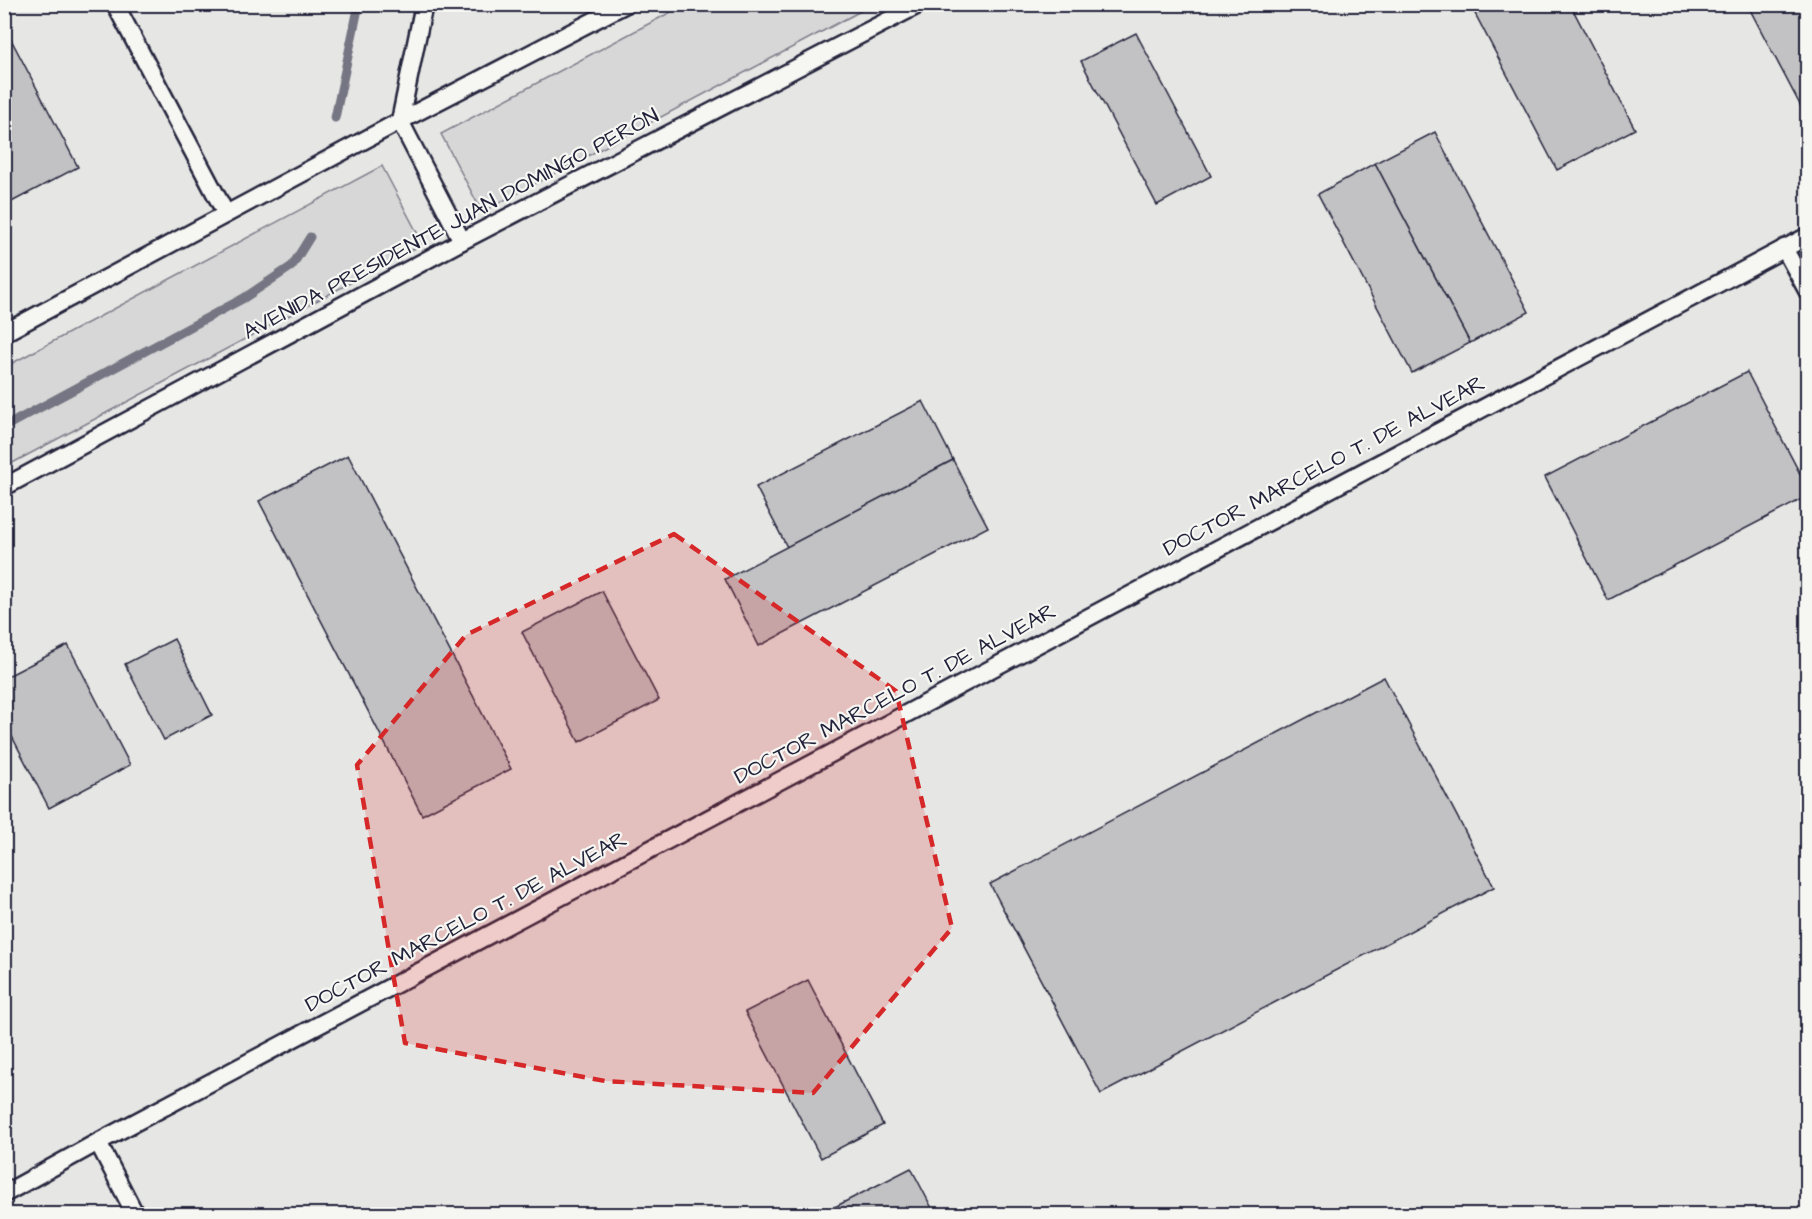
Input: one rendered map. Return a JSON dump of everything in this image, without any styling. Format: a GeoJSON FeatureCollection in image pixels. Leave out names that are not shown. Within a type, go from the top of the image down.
{"type":"FeatureCollection","features":[{"type":"Feature","properties":{"kind":"lane"},"geometry":{"type":"LineString","coordinates":[[116,4],[226,214]]}},
{"type":"Feature","properties":{"kind":"lane"},"geometry":{"type":"LineString","coordinates":[[424,4],[400,122],[462,242]]}},
{"type":"Feature","properties":{"kind":"lane"},"geometry":{"type":"LineString","coordinates":[[4,333],[626,4]]}},
{"type":"Feature","properties":{"kind":"lane","name":"AVENIDA PRESIDENTE JUAN DOMINGO PERÓN"},"geometry":{"type":"LineString","coordinates":[[4,487],[462,242],[920,4]]}},
{"type":"Feature","properties":{"kind":"lane","name":"DOCTOR MARCELO T. DE ALVEAR"},"geometry":{"type":"LineString","coordinates":[[4,1194],[98,1142],[1808,236]]}},
{"type":"Feature","properties":{"kind":"lane"},"geometry":{"type":"LineString","coordinates":[[1784,248],[1808,292]]}},
{"type":"Feature","properties":{"kind":"lane"},"geometry":{"type":"LineString","coordinates":[[98,1142],[135,1215]]}},
{"type":"Feature","properties":{"kind":"highlighted area"},"geometry":{"type":"Polygon","coordinates":[[[674,534],[896,691],[952,928],[813,1093],[605,1081],[405,1043],[357,765],[466,635],[674,534]]]}},
{"type":"Feature","properties":{"kind":"shaded area"},"geometry":{"type":"Polygon","coordinates":[[[5,5],[1807,5],[1807,1214],[5,1214],[5,5]]]}},
{"type":"Feature","properties":{"kind":"shaded area"},"geometry":{"type":"Polygon","coordinates":[[[684,5],[872,5],[482,212],[441,134],[684,5]]]}},
{"type":"Feature","properties":{"kind":"shaded area"},"geometry":{"type":"Polygon","coordinates":[[[382,166],[423,244],[5,467],[5,367],[382,166]]]}},
{"type":"Feature","properties":{"kind":"building"},"geometry":{"type":"Polygon","coordinates":[[[1470,4],[1570,4],[1635,129],[1557,170],[1470,4]]]}},
{"type":"Feature","properties":{"kind":"building"},"geometry":{"type":"Polygon","coordinates":[[[1747,4],[1808,4],[1808,120],[1747,4]]]}},
{"type":"Feature","properties":{"kind":"building"},"geometry":{"type":"Polygon","coordinates":[[[4,26],[78,167],[4,206],[4,26]]]}},
{"type":"Feature","properties":{"kind":"building"},"geometry":{"type":"Polygon","coordinates":[[[1136,33],[1211,176],[1157,205],[1081,61],[1136,33]]]}},
{"type":"Feature","properties":{"kind":"building"},"geometry":{"type":"Polygon","coordinates":[[[1435,132],[1529,312],[1470,343],[1375,163],[1435,132]]]}},
{"type":"Feature","properties":{"kind":"building"},"geometry":{"type":"Polygon","coordinates":[[[1375,163],[1470,343],[1412,373],[1318,194],[1375,163]]]}},
{"type":"Feature","properties":{"kind":"building"},"geometry":{"type":"Polygon","coordinates":[[[1747,372],[1808,489],[1808,496],[1608,600],[1545,477],[1747,372]]]}},
{"type":"Feature","properties":{"kind":"building"},"geometry":{"type":"Polygon","coordinates":[[[923,401],[953,460],[787,547],[756,487],[923,401]]]}},
{"type":"Feature","properties":{"kind":"building"},"geometry":{"type":"Polygon","coordinates":[[[348,455],[511,769],[422,815],[259,501],[348,455]]]}},
{"type":"Feature","properties":{"kind":"building"},"geometry":{"type":"Polygon","coordinates":[[[953,460],[988,527],[759,646],[725,579],[953,460]]]}},
{"type":"Feature","properties":{"kind":"building"},"geometry":{"type":"Polygon","coordinates":[[[602,591],[659,700],[579,742],[522,632],[602,591]]]}},
{"type":"Feature","properties":{"kind":"building"},"geometry":{"type":"Polygon","coordinates":[[[174,639],[212,715],[164,740],[125,664],[174,639]]]}},
{"type":"Feature","properties":{"kind":"building"},"geometry":{"type":"Polygon","coordinates":[[[68,645],[130,765],[49,808],[4,721],[4,678],[68,645]]]}},
{"type":"Feature","properties":{"kind":"building"},"geometry":{"type":"Polygon","coordinates":[[[1384,677],[1494,887],[1101,1094],[990,884],[1384,677]]]}},
{"type":"Feature","properties":{"kind":"building"},"geometry":{"type":"Polygon","coordinates":[[[808,980],[883,1125],[821,1158],[745,1012],[808,980]]]}},
{"type":"Feature","properties":{"kind":"building"},"geometry":{"type":"Polygon","coordinates":[[[911,1168],[935,1214],[821,1214],[911,1168]]]}},
{"type":"Feature","properties":{"kind":"waterway"},"geometry":{"type":"LineString","coordinates":[[335,118],[359,4]]}},
{"type":"Feature","properties":{"kind":"waterway"},"geometry":{"type":"LineString","coordinates":[[4,427],[244,298],[292,266],[310,237]]}}]}
